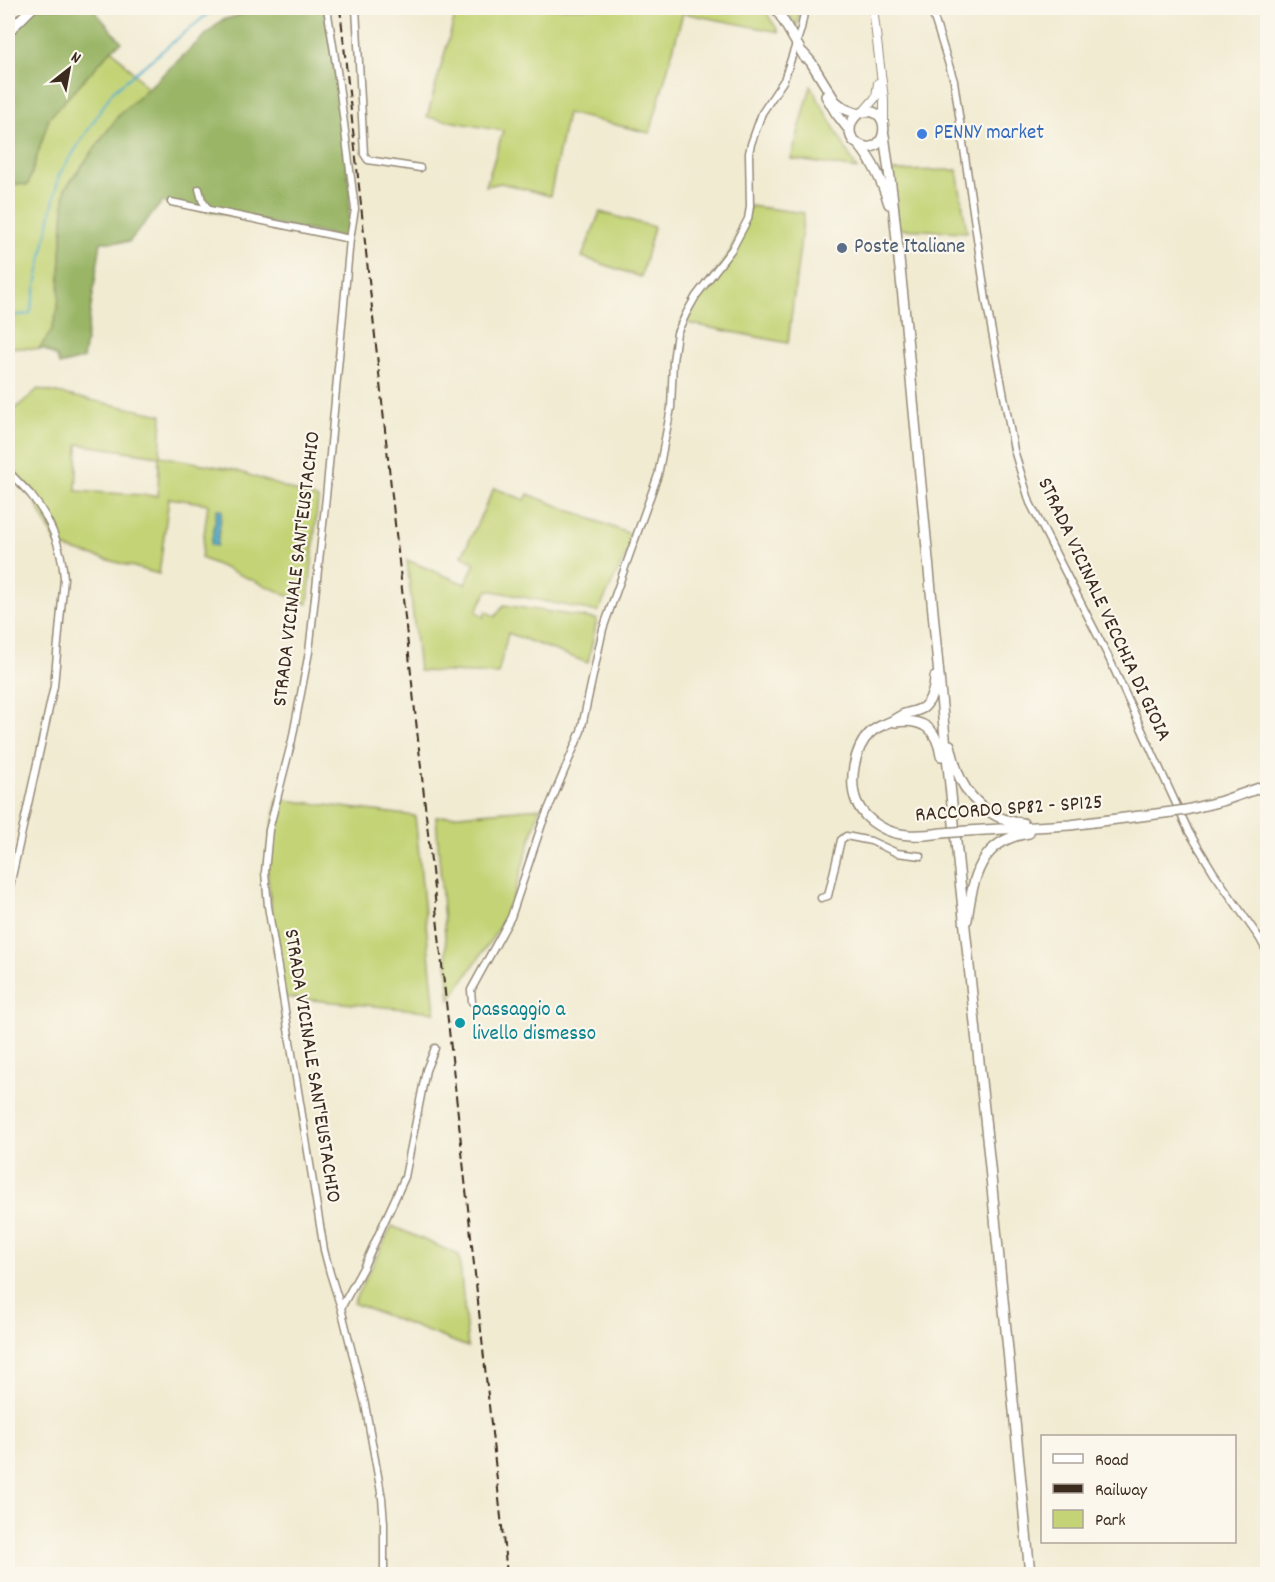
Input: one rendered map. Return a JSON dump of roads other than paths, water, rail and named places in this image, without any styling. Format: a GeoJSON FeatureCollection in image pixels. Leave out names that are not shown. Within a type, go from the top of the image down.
{"type":"FeatureCollection","features":[{"type":"Feature","properties":{"kind":"main road"},"geometry":{"type":"LineString","coordinates":[[8,32],[32,8]]}},
{"type":"Feature","properties":{"kind":"main road"},"geometry":{"type":"LineString","coordinates":[[776,8],[836,113],[880,176],[898,250]]}},
{"type":"Feature","properties":{"kind":"main road"},"geometry":{"type":"LineString","coordinates":[[803,53],[835,101],[845,109],[861,113],[873,112],[884,123],[1030,1575]]}},
{"type":"Feature","properties":{"kind":"main road"},"geometry":{"type":"LineString","coordinates":[[850,131],[851,121],[861,113]]}},
{"type":"Feature","properties":{"kind":"main road"},"geometry":{"type":"LineString","coordinates":[[859,145],[871,146],[884,135]]}},
{"type":"Feature","properties":{"kind":"main road"},"geometry":{"type":"LineString","coordinates":[[889,722],[924,707],[928,701],[935,685],[936,641]]}},
{"type":"Feature","properties":{"kind":"main road"},"geometry":{"type":"LineString","coordinates":[[943,718],[962,782],[967,791],[985,808],[993,815],[1015,823],[1061,826]]}},
{"type":"Feature","properties":{"kind":"main road"},"geometry":{"type":"LineString","coordinates":[[889,722],[920,722],[934,734],[940,747],[952,808]]}},
{"type":"Feature","properties":{"kind":"main road","name":"RACCORDO SP82 - SP125"},"geometry":{"type":"LineString","coordinates":[[889,722],[870,733],[862,744],[857,755],[853,784],[857,804],[871,820],[893,833],[911,836],[1061,826],[1172,812],[1240,795],[1268,785]]}},
{"type":"Feature","properties":{"kind":"main road"},"geometry":{"type":"LineString","coordinates":[[965,936],[973,883],[978,870],[994,848],[1004,840],[1017,835],[1061,826]]}},
{"type":"Feature","properties":{"kind":"street","name":"STRADA VICINALE SANT'EUSTACHIO"},"geometry":{"type":"LineString","coordinates":[[327,8],[355,208],[309,651],[292,740],[271,821],[265,872],[268,906],[321,1229],[330,1273],[365,1404],[382,1497],[384,1575]]}},
{"type":"Feature","properties":{"kind":"street"},"geometry":{"type":"LineString","coordinates":[[356,8],[364,154],[368,160],[420,168]]}},
{"type":"Feature","properties":{"kind":"street"},"geometry":{"type":"LineString","coordinates":[[472,1002],[471,990],[511,917],[542,824],[581,732],[603,629],[658,475],[671,408],[677,333],[696,297],[732,249],[748,219],[751,144],[762,113],[784,80],[803,23],[805,8]]}},
{"type":"Feature","properties":{"kind":"street"},"geometry":{"type":"LineString","coordinates":[[873,8],[884,99],[884,123]]}},
{"type":"Feature","properties":{"kind":"street","name":"STRADA VICINALE VECCHIA DI GIOIA"},"geometry":{"type":"LineString","coordinates":[[931,8],[954,81],[986,300],[1014,450],[1030,503],[1108,656],[1189,832],[1268,954]]}},
{"type":"Feature","properties":{"kind":"street"},"geometry":{"type":"LineString","coordinates":[[861,113],[876,97],[880,69]]}},
{"type":"Feature","properties":{"kind":"street"},"geometry":{"type":"LineString","coordinates":[[199,189],[202,201],[208,210]]}},
{"type":"Feature","properties":{"kind":"street"},"geometry":{"type":"LineString","coordinates":[[171,201],[350,239]]}},
{"type":"Feature","properties":{"kind":"street"},"geometry":{"type":"LineString","coordinates":[[8,471],[31,495],[47,520],[57,542],[64,578],[54,686],[8,895]]}},
{"type":"Feature","properties":{"kind":"street"},"geometry":{"type":"LineString","coordinates":[[821,898],[828,896],[841,840],[846,836],[871,841],[897,853],[921,856]]}},
{"type":"Feature","properties":{"kind":"street"},"geometry":{"type":"LineString","coordinates":[[341,1308],[363,1268],[405,1177],[426,1070],[435,1047]]}},
{"type":"Feature","properties":{"kind":"water"},"geometry":{"type":"Polygon","coordinates":[[[217,509],[222,510],[217,546],[211,545],[217,509]]]}},
{"type":"Feature","properties":{"kind":"waterway"},"geometry":{"type":"LineString","coordinates":[[8,316],[30,314],[59,175],[113,91],[215,8]]}},
{"type":"Feature","properties":{"kind":"railway"},"geometry":{"type":"LineString","coordinates":[[340,8],[507,1574]]}},
{"type":"Feature","properties":{"kind":"place","name":"PENNY market"},"geometry":{"type":"Point","coordinates":[922,134]}},
{"type":"Feature","properties":{"kind":"place","name":"Poste Italiane"},"geometry":{"type":"Point","coordinates":[842,248]}},
{"type":"Feature","properties":{"kind":"place","name":"passaggio a livello dismesso"},"geometry":{"type":"Point","coordinates":[460,1023]}}]}
